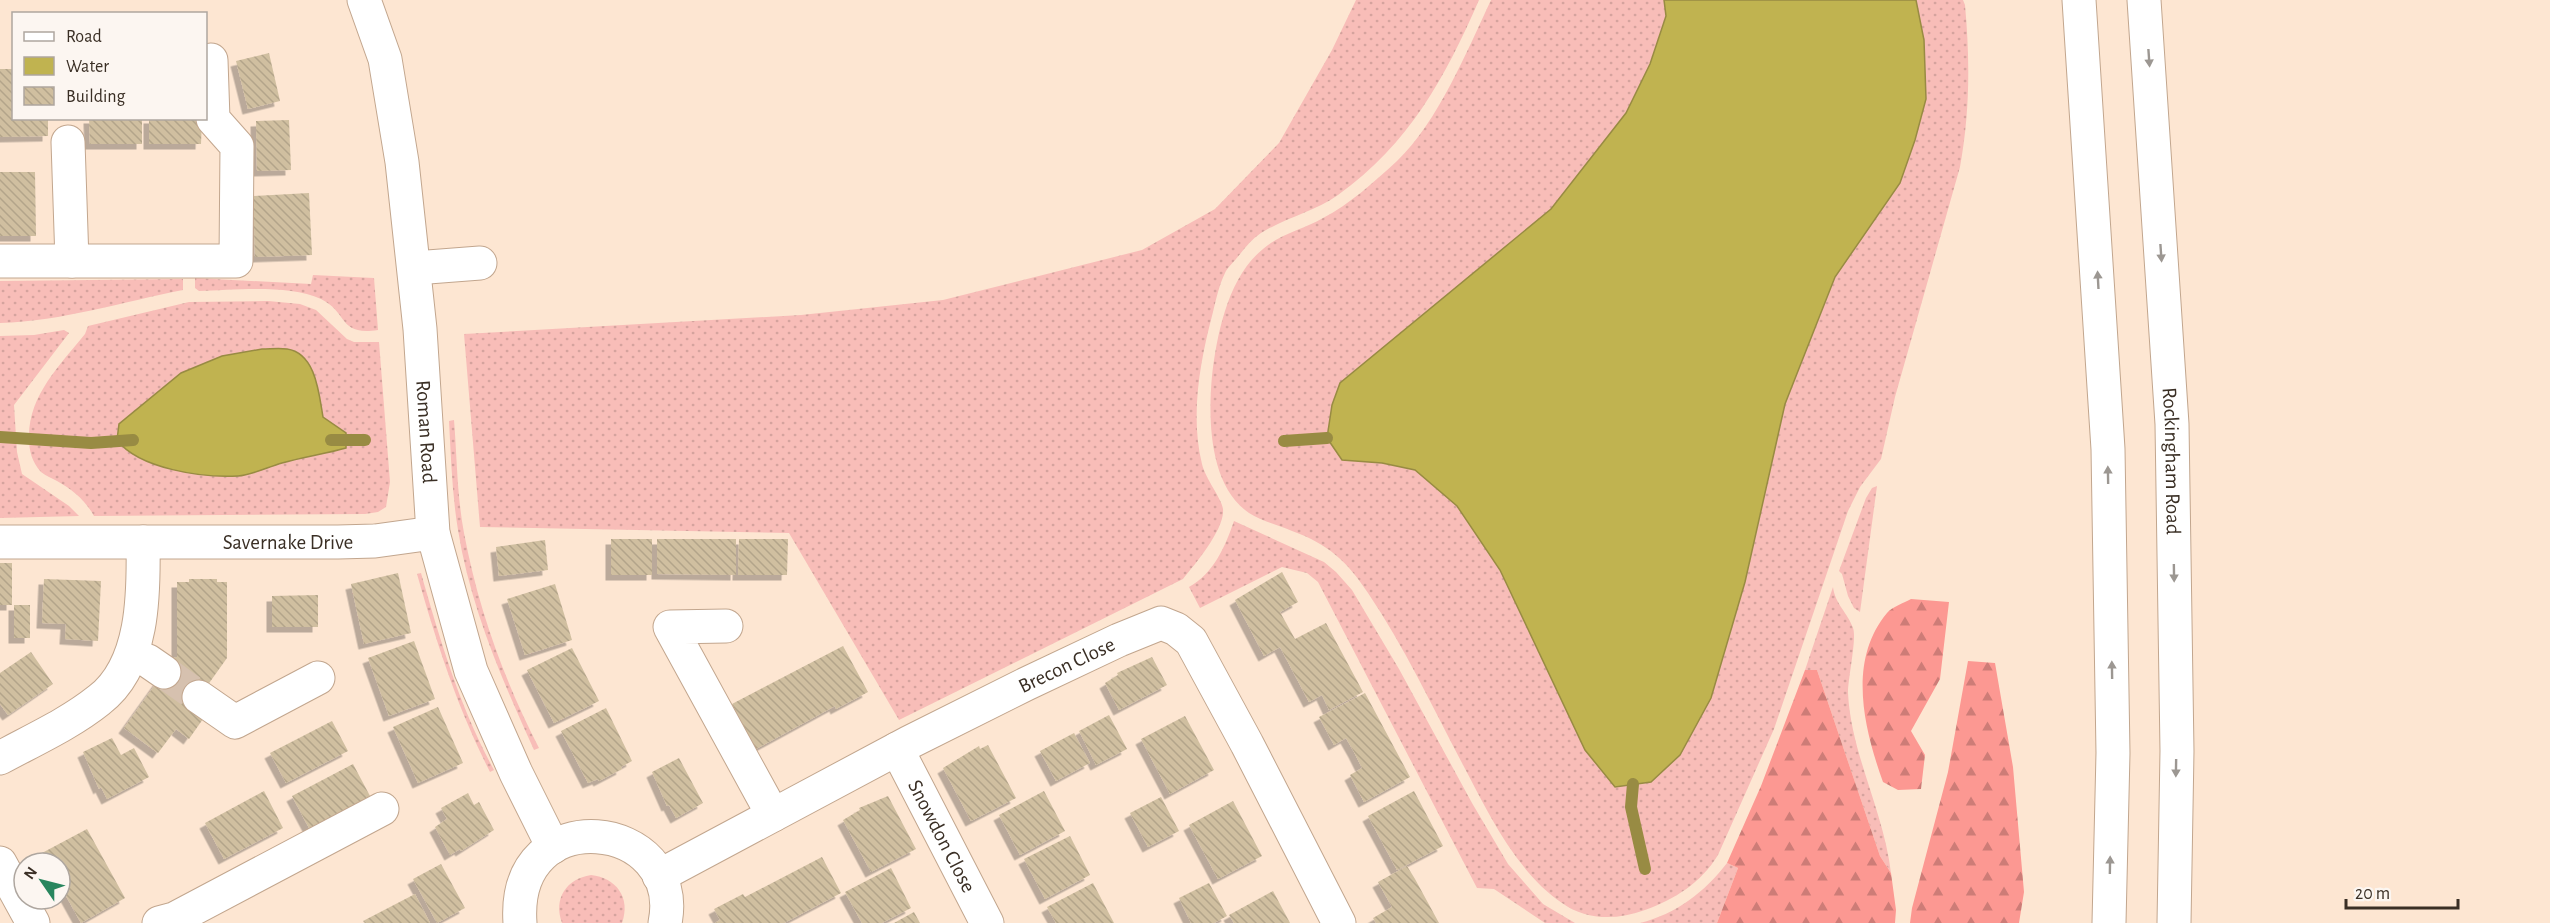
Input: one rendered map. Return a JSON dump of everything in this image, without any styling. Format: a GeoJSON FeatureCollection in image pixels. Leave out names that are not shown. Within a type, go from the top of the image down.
{"type":"FeatureCollection","features":[{"type":"Feature","properties":{"kind":"main road","name":"Roman Road"},"geometry":{"type":"LineString","coordinates":[[364,0],[385,59],[402,162],[415,268],[433,533],[471,671],[516,773],[553,847]]}},
{"type":"Feature","properties":{"kind":"main road"},"geometry":{"type":"LineString","coordinates":[[2079,0],[2108,449],[2113,753],[2109,923]]}},
{"type":"Feature","properties":{"kind":"main road","name":"Rockingham Road"},"geometry":{"type":"LineString","coordinates":[[2144,0],[2172,424],[2177,751],[2174,923]]}},
{"type":"Feature","properties":{"kind":"main road"},"geometry":{"type":"LineString","coordinates":[[0,261],[236,261],[237,146],[213,119],[212,60]]}},
{"type":"Feature","properties":{"kind":"main road"},"geometry":{"type":"LineString","coordinates":[[68,142],[72,261]]}},
{"type":"Feature","properties":{"kind":"main road"},"geometry":{"type":"LineString","coordinates":[[415,268],[480,263]]}},
{"type":"Feature","properties":{"kind":"main road","name":"Savernake Drive"},"geometry":{"type":"LineString","coordinates":[[0,542],[356,541],[433,533]]}},
{"type":"Feature","properties":{"kind":"main road"},"geometry":{"type":"LineString","coordinates":[[0,758],[74,717],[101,699],[120,676],[133,655],[138,632],[143,542]]}},
{"type":"Feature","properties":{"kind":"main road","name":"Brecon Close"},"geometry":{"type":"LineString","coordinates":[[659,876],[897,749],[1026,684],[1119,640],[1161,623],[1176,629],[1191,641],[1339,923]]}},
{"type":"Feature","properties":{"kind":"main road"},"geometry":{"type":"LineString","coordinates":[[726,626],[670,627],[773,815]]}},
{"type":"Feature","properties":{"kind":"main road"},"geometry":{"type":"LineString","coordinates":[[133,655],[148,661],[164,672]]}},
{"type":"Feature","properties":{"kind":"main road"},"geometry":{"type":"LineString","coordinates":[[198,697],[235,722],[318,678]]}},
{"type":"Feature","properties":{"kind":"main road","name":"Snowdon Close"},"geometry":{"type":"LineString","coordinates":[[897,749],[987,923]]}},
{"type":"Feature","properties":{"kind":"main road"},"geometry":{"type":"LineString","coordinates":[[159,923],[174,919],[382,809]]}},
{"type":"Feature","properties":{"kind":"main road"},"geometry":{"type":"LineString","coordinates":[[520,923],[519,903],[524,881],[535,862],[553,847],[575,837],[600,835],[624,842],[644,856],[659,876],[666,897],[665,923]]}},
{"type":"Feature","properties":{"kind":"main road"},"geometry":{"type":"LineString","coordinates":[[0,863],[33,923]]}},
{"type":"Feature","properties":{"kind":"shaded area"},"geometry":{"type":"Polygon","coordinates":[[[1356,0],[1479,0],[1438,83],[1405,131],[1385,154],[1338,195],[1257,236],[1226,271],[1218,292],[1204,350],[1197,407],[1198,445],[1202,464],[1222,505],[1222,517],[1208,546],[1183,579],[899,720],[789,533],[480,527],[464,334],[801,315],[943,300],[1142,250],[1215,209],[1279,143],[1332,50],[1356,0]]]}},
{"type":"Feature","properties":{"kind":"shaded area"},"geometry":{"type":"Polygon","coordinates":[[[1491,0],[1664,0],[1666,16],[1650,64],[1626,113],[1551,209],[1340,383],[1382,463],[1415,470],[1457,506],[1500,570],[1585,750],[1615,786],[1651,782],[1745,582],[1785,404],[1835,277],[1900,183],[1926,99],[1924,40],[1916,0],[1963,0],[1965,5],[1968,86],[1966,126],[1960,167],[1895,397],[1881,459],[1860,487],[1848,511],[1774,729],[1718,855],[1704,874],[1677,895],[1645,910],[1624,916],[1592,916],[1572,909],[1545,890],[1530,875],[1504,839],[1406,655],[1360,582],[1336,555],[1326,548],[1305,536],[1254,516],[1236,501],[1219,469],[1211,431],[1210,412],[1214,360],[1226,307],[1241,275],[1263,249],[1343,206],[1380,177],[1412,145],[1426,127],[1462,63],[1491,0]]]}},
{"type":"Feature","properties":{"kind":"shaded area"},"geometry":{"type":"Polygon","coordinates":[[[313,275],[374,278],[378,330],[365,331],[350,327],[330,305],[308,294],[293,291],[245,289],[199,291],[195,288],[195,278],[311,284],[313,275]]]}},
{"type":"Feature","properties":{"kind":"shaded area"},"geometry":{"type":"Polygon","coordinates":[[[183,279],[183,290],[70,315],[0,323],[0,281],[183,279]]]}},
{"type":"Feature","properties":{"kind":"shaded area"},"geometry":{"type":"Polygon","coordinates":[[[268,301],[300,304],[316,310],[347,339],[354,342],[379,342],[390,482],[386,507],[378,512],[365,514],[94,516],[83,500],[63,484],[41,472],[33,460],[29,438],[34,408],[47,382],[85,334],[88,326],[189,302],[268,301]],[[316,382],[146,403],[119,424],[285,462],[346,448],[346,433],[323,417],[316,382]]]}},
{"type":"Feature","properties":{"kind":"shaded area"},"geometry":{"type":"Polygon","coordinates":[[[64,330],[69,333],[14,405],[17,452],[22,474],[69,506],[79,516],[0,518],[0,336],[34,335],[64,330]]]}},
{"type":"Feature","properties":{"kind":"shaded area"},"geometry":{"type":"Polygon","coordinates":[[[454,420],[460,505],[470,561],[494,643],[514,696],[539,748],[534,750],[488,642],[470,587],[456,516],[452,475],[449,421],[454,420]]]}},
{"type":"Feature","properties":{"kind":"shaded area"},"geometry":{"type":"Polygon","coordinates":[[[1877,486],[1860,612],[1854,608],[1839,571],[1866,498],[1872,488],[1877,486]]]}},
{"type":"Feature","properties":{"kind":"shaded area"},"geometry":{"type":"Polygon","coordinates":[[[1234,521],[1324,562],[1352,590],[1508,864],[1543,904],[1575,923],[1545,923],[1494,889],[1477,888],[1318,582],[1307,573],[1282,567],[1200,608],[1189,587],[1212,567],[1227,540],[1234,521]]]}},
{"type":"Feature","properties":{"kind":"shaded area"},"geometry":{"type":"Polygon","coordinates":[[[421,573],[443,648],[461,698],[494,770],[490,772],[467,723],[449,675],[417,574],[421,573]]]}},
{"type":"Feature","properties":{"kind":"shaded area"},"geometry":{"type":"Polygon","coordinates":[[[1833,587],[1836,598],[1853,628],[1854,640],[1848,693],[1850,716],[1882,828],[1891,873],[1880,856],[1817,670],[1805,670],[1833,587]]]}},
{"type":"Feature","properties":{"kind":"shaded area"},"geometry":{"type":"Polygon","coordinates":[[[1727,863],[1738,868],[1717,923],[1640,923],[1678,908],[1709,883],[1727,863]]]}},
{"type":"Feature","properties":{"kind":"shaded area"},"geometry":{"type":"Polygon","coordinates":[[[591,875],[608,880],[619,890],[624,905],[622,923],[562,923],[559,906],[564,892],[575,881],[591,875]]]}},
{"type":"Feature","properties":{"kind":"green space"},"geometry":{"type":"Polygon","coordinates":[[[1911,599],[1949,602],[1940,679],[1911,731],[1925,755],[1921,789],[1898,790],[1883,782],[1876,761],[1865,718],[1863,674],[1867,652],[1875,632],[1887,613],[1911,599]]]}},
{"type":"Feature","properties":{"kind":"green space"},"geometry":{"type":"Polygon","coordinates":[[[1968,661],[1995,663],[2013,767],[2024,892],[2019,923],[1910,923],[1948,772],[1968,661]]]}},
{"type":"Feature","properties":{"kind":"green space"},"geometry":{"type":"Polygon","coordinates":[[[1805,670],[1817,670],[1880,856],[1891,873],[1896,910],[1895,923],[1717,923],[1738,868],[1727,863],[1761,786],[1805,670]]]}},
{"type":"Feature","properties":{"kind":"water"},"geometry":{"type":"Polygon","coordinates":[[[1664,0],[1916,0],[1924,40],[1926,99],[1900,183],[1835,277],[1785,404],[1745,582],[1711,698],[1680,755],[1651,782],[1615,787],[1585,750],[1500,570],[1457,506],[1415,470],[1382,463],[1342,460],[1327,438],[1332,405],[1340,383],[1551,209],[1626,113],[1650,64],[1666,16],[1664,0]]]}},
{"type":"Feature","properties":{"kind":"water"},"geometry":{"type":"Polygon","coordinates":[[[262,349],[287,349],[297,352],[304,358],[314,376],[323,417],[346,433],[346,448],[282,463],[249,474],[224,476],[190,473],[156,465],[127,450],[117,440],[119,424],[181,373],[222,356],[262,349]]]}},
{"type":"Feature","properties":{"kind":"building"},"geometry":{"type":"Polygon","coordinates":[[[269,53],[280,101],[248,109],[236,61],[269,53]]]}},
{"type":"Feature","properties":{"kind":"building"},"geometry":{"type":"Polygon","coordinates":[[[0,69],[12,69],[12,120],[48,120],[48,136],[0,137],[0,69]]]}},
{"type":"Feature","properties":{"kind":"building"},"geometry":{"type":"Polygon","coordinates":[[[89,120],[142,120],[142,144],[90,144],[89,120]]]}},
{"type":"Feature","properties":{"kind":"building"},"geometry":{"type":"Polygon","coordinates":[[[149,120],[202,120],[201,144],[149,144],[149,120]]]}},
{"type":"Feature","properties":{"kind":"building"},"geometry":{"type":"Polygon","coordinates":[[[289,120],[291,170],[257,171],[256,121],[289,120]]]}},
{"type":"Feature","properties":{"kind":"building"},"geometry":{"type":"Polygon","coordinates":[[[0,172],[35,172],[36,236],[0,236],[0,172]]]}},
{"type":"Feature","properties":{"kind":"building"},"geometry":{"type":"Polygon","coordinates":[[[309,193],[312,255],[255,257],[253,196],[309,193]]]}},
{"type":"Feature","properties":{"kind":"building"},"geometry":{"type":"Polygon","coordinates":[[[611,539],[652,539],[652,575],[611,575],[611,539]]]}},
{"type":"Feature","properties":{"kind":"building"},"geometry":{"type":"Polygon","coordinates":[[[657,539],[736,539],[736,575],[657,574],[657,539]]]}},
{"type":"Feature","properties":{"kind":"building"},"geometry":{"type":"Polygon","coordinates":[[[739,539],[788,539],[787,575],[738,575],[739,539]]]}},
{"type":"Feature","properties":{"kind":"building"},"geometry":{"type":"Polygon","coordinates":[[[545,540],[548,570],[499,576],[496,547],[545,540]]]}},
{"type":"Feature","properties":{"kind":"building"},"geometry":{"type":"Polygon","coordinates":[[[0,563],[12,563],[12,605],[0,605],[0,563]]]}},
{"type":"Feature","properties":{"kind":"building"},"geometry":{"type":"Polygon","coordinates":[[[1282,572],[1298,602],[1280,612],[1295,639],[1326,623],[1363,692],[1329,710],[1322,695],[1309,702],[1280,647],[1264,656],[1235,600],[1282,572]]]}},
{"type":"Feature","properties":{"kind":"building"},"geometry":{"type":"Polygon","coordinates":[[[398,573],[411,633],[364,644],[351,584],[398,573]]]}},
{"type":"Feature","properties":{"kind":"building"},"geometry":{"type":"Polygon","coordinates":[[[44,579],[101,581],[98,641],[65,639],[66,624],[42,623],[44,579]]]}},
{"type":"Feature","properties":{"kind":"building"},"geometry":{"type":"Polygon","coordinates":[[[189,579],[217,579],[217,582],[227,582],[227,658],[190,710],[203,719],[189,739],[176,729],[158,753],[124,728],[177,657],[177,582],[189,582],[189,579]]]}},
{"type":"Feature","properties":{"kind":"building"},"geometry":{"type":"Polygon","coordinates":[[[555,584],[572,640],[525,655],[507,599],[555,584]]]}},
{"type":"Feature","properties":{"kind":"building"},"geometry":{"type":"Polygon","coordinates":[[[318,595],[318,627],[272,627],[272,596],[318,595]]]}},
{"type":"Feature","properties":{"kind":"building"},"geometry":{"type":"Polygon","coordinates":[[[14,605],[30,605],[30,638],[14,638],[14,605]]]}},
{"type":"Feature","properties":{"kind":"building"},"geometry":{"type":"Polygon","coordinates":[[[414,641],[435,699],[389,716],[368,658],[414,641]]]}},
{"type":"Feature","properties":{"kind":"building"},"geometry":{"type":"Polygon","coordinates":[[[843,646],[868,692],[836,709],[835,706],[756,749],[732,704],[843,646]]]}},
{"type":"Feature","properties":{"kind":"building"},"geometry":{"type":"Polygon","coordinates":[[[572,648],[599,701],[554,723],[527,670],[572,648]]]}},
{"type":"Feature","properties":{"kind":"building"},"geometry":{"type":"Polygon","coordinates":[[[31,652],[53,684],[8,715],[0,704],[0,673],[31,652]]]}},
{"type":"Feature","properties":{"kind":"building"},"geometry":{"type":"Polygon","coordinates":[[[1152,657],[1167,685],[1119,710],[1105,683],[1118,675],[1117,673],[1152,657]]]}},
{"type":"Feature","properties":{"kind":"building"},"geometry":{"type":"Polygon","coordinates":[[[1365,693],[1410,777],[1364,802],[1350,775],[1362,768],[1354,752],[1346,738],[1334,745],[1319,717],[1365,693]]]}},
{"type":"Feature","properties":{"kind":"building"},"geometry":{"type":"Polygon","coordinates":[[[438,707],[463,763],[418,783],[393,727],[438,707]]]}},
{"type":"Feature","properties":{"kind":"building"},"geometry":{"type":"Polygon","coordinates":[[[606,708],[632,761],[599,781],[598,779],[588,783],[561,731],[606,708]]]}},
{"type":"Feature","properties":{"kind":"building"},"geometry":{"type":"Polygon","coordinates":[[[1109,715],[1127,749],[1096,765],[1079,731],[1109,715]]]}},
{"type":"Feature","properties":{"kind":"building"},"geometry":{"type":"Polygon","coordinates":[[[1185,716],[1214,770],[1170,794],[1141,739],[1185,716]]]}},
{"type":"Feature","properties":{"kind":"building"},"geometry":{"type":"Polygon","coordinates":[[[332,721],[348,751],[286,783],[270,753],[332,721]]]}},
{"type":"Feature","properties":{"kind":"building"},"geometry":{"type":"Polygon","coordinates":[[[1074,733],[1090,763],[1056,781],[1040,751],[1074,733]]]}},
{"type":"Feature","properties":{"kind":"building"},"geometry":{"type":"Polygon","coordinates":[[[112,738],[121,755],[134,748],[149,777],[107,799],[101,787],[99,789],[83,752],[112,738]]]}},
{"type":"Feature","properties":{"kind":"building"},"geometry":{"type":"Polygon","coordinates":[[[988,745],[1016,798],[971,821],[943,768],[979,746],[980,749],[988,745]]]}},
{"type":"Feature","properties":{"kind":"building"},"geometry":{"type":"Polygon","coordinates":[[[679,758],[703,803],[676,818],[669,805],[667,806],[652,772],[679,758]]]}},
{"type":"Feature","properties":{"kind":"building"},"geometry":{"type":"Polygon","coordinates":[[[353,764],[370,796],[309,828],[292,796],[353,764]]]}},
{"type":"Feature","properties":{"kind":"building"},"geometry":{"type":"Polygon","coordinates":[[[264,791],[283,828],[224,859],[205,823],[264,791]]]}},
{"type":"Feature","properties":{"kind":"building"},"geometry":{"type":"Polygon","coordinates":[[[1044,791],[1065,831],[1020,855],[999,815],[1044,791]]]}},
{"type":"Feature","properties":{"kind":"building"},"geometry":{"type":"Polygon","coordinates":[[[1414,791],[1443,846],[1397,870],[1368,816],[1414,791]]]}},
{"type":"Feature","properties":{"kind":"building"},"geometry":{"type":"Polygon","coordinates":[[[468,793],[474,805],[479,802],[494,830],[461,851],[460,849],[450,855],[435,827],[447,819],[441,808],[468,793]]]}},
{"type":"Feature","properties":{"kind":"building"},"geometry":{"type":"Polygon","coordinates":[[[888,796],[916,849],[871,872],[843,820],[860,810],[859,808],[888,796]]]}},
{"type":"Feature","properties":{"kind":"building"},"geometry":{"type":"Polygon","coordinates":[[[1161,797],[1179,831],[1148,847],[1130,813],[1161,797]]]}},
{"type":"Feature","properties":{"kind":"building"},"geometry":{"type":"Polygon","coordinates":[[[1233,801],[1262,856],[1218,879],[1189,825],[1233,801]]]}},
{"type":"Feature","properties":{"kind":"building"},"geometry":{"type":"Polygon","coordinates":[[[87,829],[125,898],[81,923],[72,907],[72,851],[46,851],[87,829]]]}},
{"type":"Feature","properties":{"kind":"building"},"geometry":{"type":"Polygon","coordinates":[[[1070,836],[1090,875],[1045,899],[1024,859],[1070,836]]]}},
{"type":"Feature","properties":{"kind":"building"},"geometry":{"type":"Polygon","coordinates":[[[822,857],[841,893],[784,923],[715,923],[720,920],[714,909],[743,894],[745,897],[822,857]]]}},
{"type":"Feature","properties":{"kind":"building"},"geometry":{"type":"Polygon","coordinates":[[[441,864],[465,908],[437,923],[413,879],[441,864]]]}},
{"type":"Feature","properties":{"kind":"building"},"geometry":{"type":"Polygon","coordinates":[[[1407,866],[1439,923],[1376,923],[1373,918],[1392,907],[1378,882],[1407,866]]]}},
{"type":"Feature","properties":{"kind":"building"},"geometry":{"type":"Polygon","coordinates":[[[891,868],[911,908],[882,923],[862,923],[845,892],[891,868]]]}},
{"type":"Feature","properties":{"kind":"building"},"geometry":{"type":"Polygon","coordinates":[[[1093,883],[1114,923],[1056,923],[1047,907],[1093,883]]]}},
{"type":"Feature","properties":{"kind":"building"},"geometry":{"type":"Polygon","coordinates":[[[1209,883],[1227,916],[1214,923],[1191,923],[1179,898],[1209,883]]]}},
{"type":"Feature","properties":{"kind":"building"},"geometry":{"type":"Polygon","coordinates":[[[1273,891],[1290,923],[1234,923],[1229,915],[1273,891]]]}},
{"type":"Feature","properties":{"kind":"building"},"geometry":{"type":"Polygon","coordinates":[[[415,894],[430,923],[365,923],[363,921],[415,894]]]}},
{"type":"Feature","properties":{"kind":"building"},"geometry":{"type":"Polygon","coordinates":[[[914,912],[920,923],[894,923],[914,912]]]}},
{"type":"Feature","properties":{"kind":"waterway"},"geometry":{"type":"LineString","coordinates":[[0,437],[91,443],[133,440]]}},
{"type":"Feature","properties":{"kind":"waterway"},"geometry":{"type":"LineString","coordinates":[[1284,441],[1327,438]]}},
{"type":"Feature","properties":{"kind":"waterway"},"geometry":{"type":"LineString","coordinates":[[331,440],[365,440]]}},
{"type":"Feature","properties":{"kind":"waterway"},"geometry":{"type":"LineString","coordinates":[[1633,784],[1631,807],[1645,869]]}},
{"type":"Feature","properties":{"kind":"tunnel"},"geometry":{"type":"LineString","coordinates":[[164,672],[199,697]]}}]}
